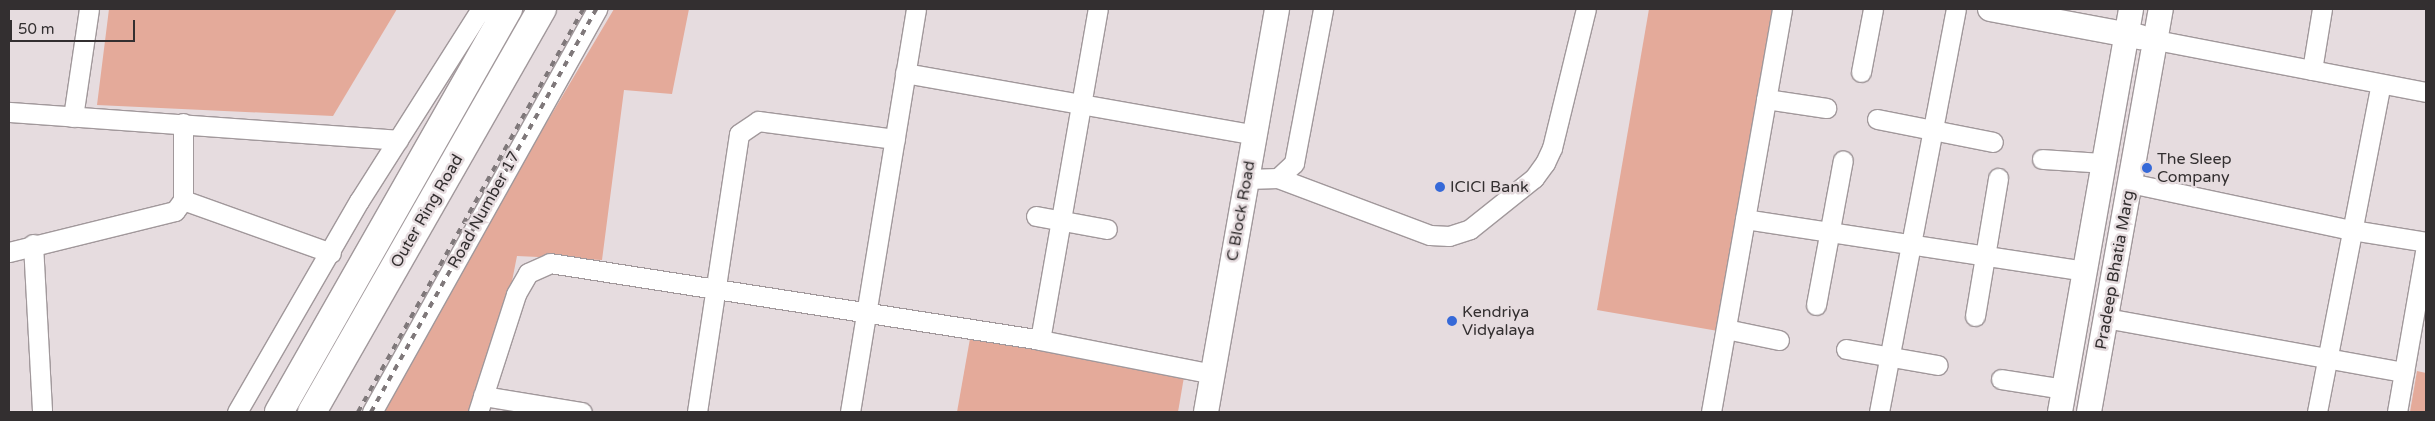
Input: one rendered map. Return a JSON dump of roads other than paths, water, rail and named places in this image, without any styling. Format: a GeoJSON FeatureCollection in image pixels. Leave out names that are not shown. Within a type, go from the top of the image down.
{"type":"FeatureCollection","features":[{"type":"Feature","properties":{"kind":"highway","name":"Outer Ring Road"},"geometry":{"type":"LineString","coordinates":[[312,412],[542,9]]}},
{"type":"Feature","properties":{"kind":"highway","name":"Outer Ring Road"},"geometry":{"type":"LineString","coordinates":[[279,412],[495,11]]}},
{"type":"Feature","properties":{"kind":"street"},"geometry":{"type":"LineString","coordinates":[[73,116],[89,9]]}},
{"type":"Feature","properties":{"kind":"street","name":"Road Number 17"},"geometry":{"type":"LineString","coordinates":[[372,412],[597,9]]}},
{"type":"Feature","properties":{"kind":"street"},"geometry":{"type":"LineString","coordinates":[[854,412],[850,412],[865,312],[916,9]]}},
{"type":"Feature","properties":{"kind":"street"},"geometry":{"type":"LineString","coordinates":[[1040,340],[1098,9]]}},
{"type":"Feature","properties":{"kind":"street","name":"C Block Road"},"geometry":{"type":"LineString","coordinates":[[1206,412],[1277,9]]}},
{"type":"Feature","properties":{"kind":"street"},"geometry":{"type":"LineString","coordinates":[[1278,178],[1294,163],[1323,9]]}},
{"type":"Feature","properties":{"kind":"street"},"geometry":{"type":"LineString","coordinates":[[1247,179],[1278,178],[1430,235],[1449,236],[1470,229],[1534,178],[1545,163],[1552,148],[1586,9]]}},
{"type":"Feature","properties":{"kind":"street"},"geometry":{"type":"LineString","coordinates":[[1711,412],[1782,9]]}},
{"type":"Feature","properties":{"kind":"street"},"geometry":{"type":"LineString","coordinates":[[1861,72],[1873,9]]}},
{"type":"Feature","properties":{"kind":"street"},"geometry":{"type":"LineString","coordinates":[[1879,412],[1909,244],[1956,9]]}},
{"type":"Feature","properties":{"kind":"street"},"geometry":{"type":"LineString","coordinates":[[1990,9],[2426,92]]}},
{"type":"Feature","properties":{"kind":"street","name":"Pradeep Bhatia Marg"},"geometry":{"type":"LineString","coordinates":[[2060,412],[2131,9]]}},
{"type":"Feature","properties":{"kind":"street","name":"Pradeep Bhatia Marg"},"geometry":{"type":"LineString","coordinates":[[2090,412],[2161,9]]}},
{"type":"Feature","properties":{"kind":"street"},"geometry":{"type":"LineString","coordinates":[[2312,70],[2322,9]]}},
{"type":"Feature","properties":{"kind":"street"},"geometry":{"type":"LineString","coordinates":[[237,412],[398,140],[495,11]]}},
{"type":"Feature","properties":{"kind":"street"},"geometry":{"type":"LineString","coordinates":[[905,73],[1255,135]]}},
{"type":"Feature","properties":{"kind":"street"},"geometry":{"type":"LineString","coordinates":[[2317,412],[2381,84]]}},
{"type":"Feature","properties":{"kind":"street"},"geometry":{"type":"LineString","coordinates":[[1766,99],[1826,108]]}},
{"type":"Feature","properties":{"kind":"street"},"geometry":{"type":"LineString","coordinates":[[9,112],[183,123],[398,140]]}},
{"type":"Feature","properties":{"kind":"street"},"geometry":{"type":"LineString","coordinates":[[1877,119],[1993,142]]}},
{"type":"Feature","properties":{"kind":"street"},"geometry":{"type":"LineString","coordinates":[[697,412],[739,134],[747,125],[772,121],[894,139]]}},
{"type":"Feature","properties":{"kind":"street"},"geometry":{"type":"LineString","coordinates":[[9,252],[33,244],[160,217],[175,212],[183,200],[183,123]]}},
{"type":"Feature","properties":{"kind":"street"},"geometry":{"type":"LineString","coordinates":[[2042,158],[2104,163]]}},
{"type":"Feature","properties":{"kind":"street"},"geometry":{"type":"LineString","coordinates":[[1816,305],[1843,160]]}},
{"type":"Feature","properties":{"kind":"street"},"geometry":{"type":"LineString","coordinates":[[1975,316],[1987,256],[1998,178]]}},
{"type":"Feature","properties":{"kind":"street"},"geometry":{"type":"LineString","coordinates":[[2130,183],[2426,244],[2396,412]]}},
{"type":"Feature","properties":{"kind":"street"},"geometry":{"type":"LineString","coordinates":[[183,200],[331,253]]}},
{"type":"Feature","properties":{"kind":"street"},"geometry":{"type":"LineString","coordinates":[[1036,216],[1107,228]]}},
{"type":"Feature","properties":{"kind":"street"},"geometry":{"type":"LineString","coordinates":[[1745,219],[2085,271]]}},
{"type":"Feature","properties":{"kind":"street"},"geometry":{"type":"LineString","coordinates":[[33,244],[42,412]]}},
{"type":"Feature","properties":{"kind":"street"},"geometry":{"type":"LineString","coordinates":[[582,412],[480,404],[516,294],[528,273],[537,266],[550,263],[715,291],[865,312],[1040,340],[1213,374]]}},
{"type":"Feature","properties":{"kind":"street"},"geometry":{"type":"LineString","coordinates":[[2106,318],[2404,372]]}},
{"type":"Feature","properties":{"kind":"street"},"geometry":{"type":"LineString","coordinates":[[1726,329],[1779,340]]}},
{"type":"Feature","properties":{"kind":"street"},"geometry":{"type":"LineString","coordinates":[[1846,349],[1938,365]]}},
{"type":"Feature","properties":{"kind":"street"},"geometry":{"type":"LineString","coordinates":[[2001,379],[2064,389]]}},
{"type":"Feature","properties":{"kind":"railway"},"geometry":{"type":"LineString","coordinates":[[358,412],[583,9]]}},
{"type":"Feature","properties":{"kind":"railway"},"geometry":{"type":"LineString","coordinates":[[371,412],[596,9]]}},
{"type":"Feature","properties":{"kind":"place","name":"The Sleep Company"},"geometry":{"type":"Point","coordinates":[2147,168]}},
{"type":"Feature","properties":{"kind":"place","name":"ICICI Bank"},"geometry":{"type":"Point","coordinates":[1440,187]}},
{"type":"Feature","properties":{"kind":"place","name":"Kendriya Vidyalaya"},"geometry":{"type":"Point","coordinates":[1452,321]}}]}
